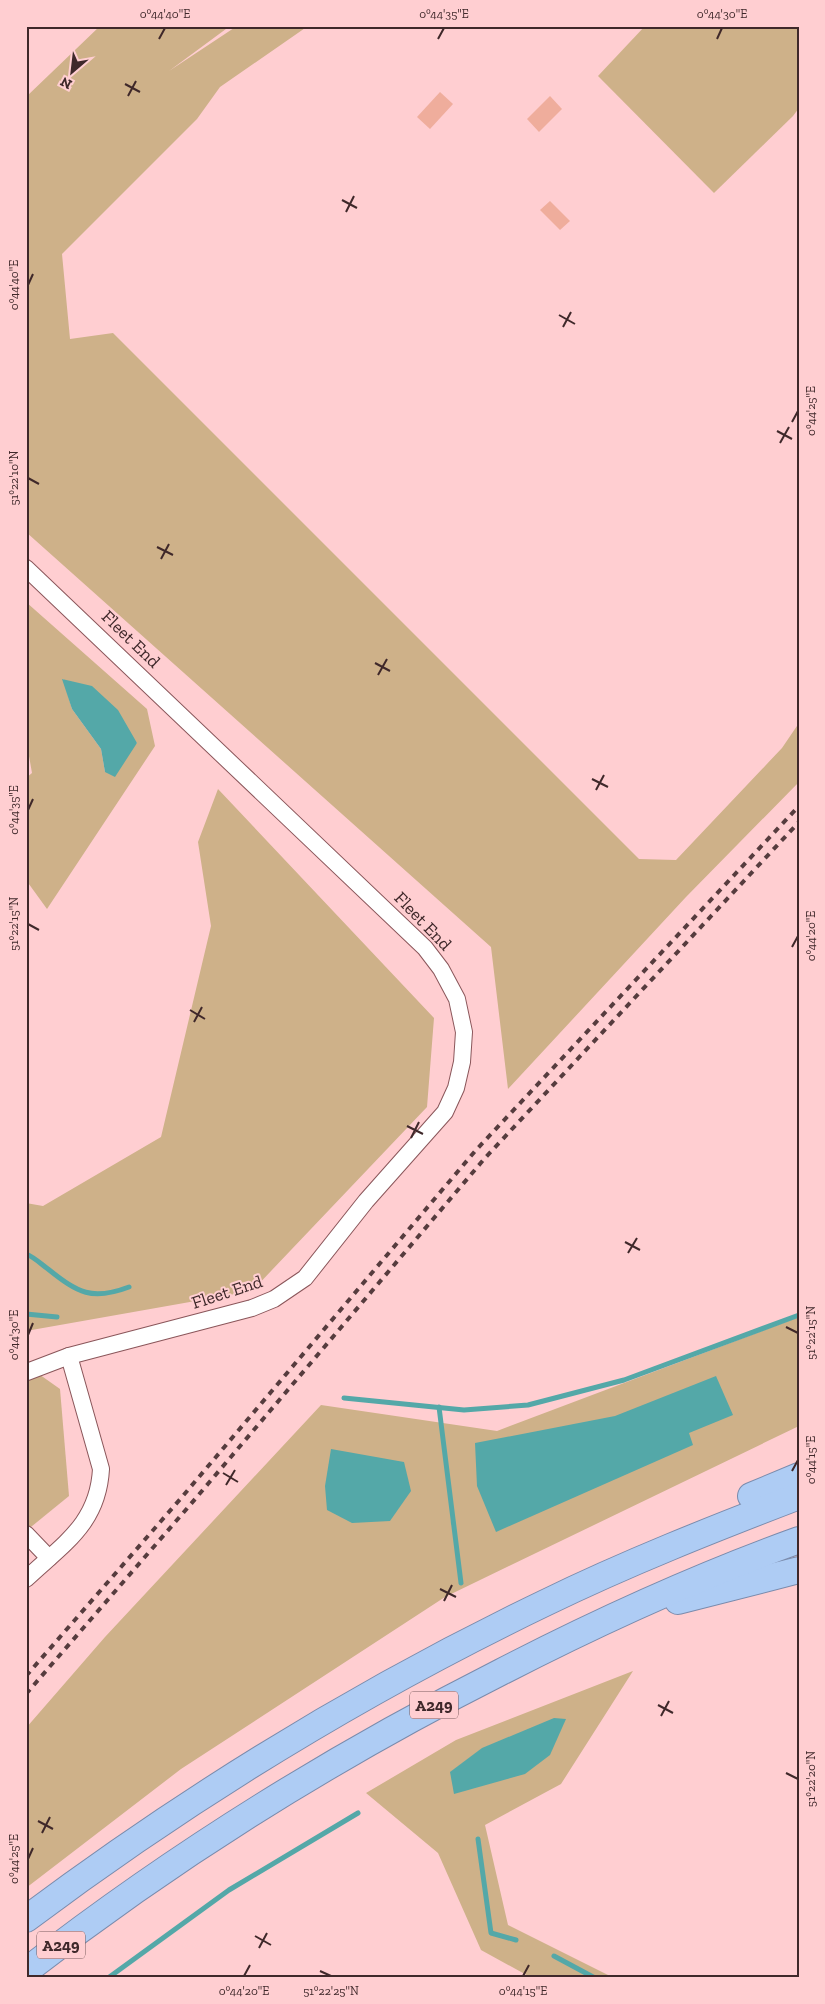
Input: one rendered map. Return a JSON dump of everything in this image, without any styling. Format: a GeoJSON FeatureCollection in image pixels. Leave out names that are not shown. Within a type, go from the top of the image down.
{"type":"FeatureCollection","features":[{"type":"Feature","properties":{"kind":"highway","name":"A249"},"geometry":{"type":"LineString","coordinates":[[546,1602],[593,1568],[799,1476]]}},
{"type":"Feature","properties":{"kind":"highway","name":"A249"},"geometry":{"type":"LineString","coordinates":[[26,1919],[72,1884],[243,1768],[331,1715],[546,1602],[696,1536],[799,1496]]}},
{"type":"Feature","properties":{"kind":"highway","name":"A249"},"geometry":{"type":"LineString","coordinates":[[26,1971],[95,1918],[187,1854],[326,1766],[407,1719],[581,1631],[719,1569],[799,1540]]}},
{"type":"Feature","properties":{"kind":"highway","name":"A249"},"geometry":{"type":"LineString","coordinates":[[581,1631],[683,1600],[799,1570]]}},
{"type":"Feature","properties":{"kind":"street","name":"Fleet End"},"geometry":{"type":"LineString","coordinates":[[26,568],[425,948],[441,969],[457,999],[464,1032],[462,1062],[456,1088],[445,1112],[366,1201],[305,1278],[274,1299],[252,1308],[70,1356],[27,1372]]}},
{"type":"Feature","properties":{"kind":"street"},"geometry":{"type":"LineString","coordinates":[[26,1580],[83,1525],[97,1500],[100,1485],[101,1468],[70,1356]]}},
{"type":"Feature","properties":{"kind":"street"},"geometry":{"type":"LineString","coordinates":[[26,1534],[48,1558]]}},
{"type":"Feature","properties":{"kind":"shaded area"},"geometry":{"type":"Polygon","coordinates":[[[100,26],[230,26],[169,71],[237,26],[308,26],[220,87],[197,119],[62,254],[70,339],[113,333],[639,859],[676,860],[782,748],[799,723],[799,782],[686,897],[508,1089],[491,947],[26,532],[26,97],[100,26]]]}},
{"type":"Feature","properties":{"kind":"shaded area"},"geometry":{"type":"Polygon","coordinates":[[[645,26],[799,26],[799,108],[714,193],[598,76],[645,26]]]}},
{"type":"Feature","properties":{"kind":"shaded area"},"geometry":{"type":"Polygon","coordinates":[[[26,602],[147,709],[155,746],[47,909],[26,880],[26,778],[32,773],[26,739],[26,602]],[[63,679],[72,709],[101,749],[105,772],[137,743],[63,679]]]}},
{"type":"Feature","properties":{"kind":"shaded area"},"geometry":{"type":"Polygon","coordinates":[[[218,789],[434,1018],[427,1107],[252,1291],[26,1331],[26,1203],[43,1206],[161,1137],[211,926],[198,842],[218,789]]]}},
{"type":"Feature","properties":{"kind":"shaded area"},"geometry":{"type":"Polygon","coordinates":[[[799,1317],[799,1426],[445,1597],[181,1769],[26,1888],[26,1728],[105,1637],[321,1405],[497,1431],[799,1317]]]}},
{"type":"Feature","properties":{"kind":"shaded area"},"geometry":{"type":"Polygon","coordinates":[[[26,1365],[60,1389],[69,1496],[26,1531],[26,1365]]]}},
{"type":"Feature","properties":{"kind":"shaded area"},"geometry":{"type":"Polygon","coordinates":[[[633,1671],[561,1784],[485,1825],[508,1925],[614,1978],[532,1978],[481,1950],[438,1853],[366,1793],[456,1740],[633,1671]]]}},
{"type":"Feature","properties":{"kind":"water"},"geometry":{"type":"Polygon","coordinates":[[[62,679],[92,686],[118,710],[137,743],[115,777],[105,772],[101,749],[72,709],[62,679]]]}},
{"type":"Feature","properties":{"kind":"water"},"geometry":{"type":"Polygon","coordinates":[[[716,1376],[733,1415],[689,1433],[693,1445],[496,1532],[477,1486],[475,1443],[615,1416],[716,1376]]]}},
{"type":"Feature","properties":{"kind":"water"},"geometry":{"type":"Polygon","coordinates":[[[331,1449],[404,1462],[411,1491],[390,1521],[352,1523],[327,1510],[325,1486],[331,1449]]]}},
{"type":"Feature","properties":{"kind":"water"},"geometry":{"type":"Polygon","coordinates":[[[554,1718],[566,1719],[550,1755],[525,1774],[454,1794],[450,1772],[482,1748],[554,1718]]]}},
{"type":"Feature","properties":{"kind":"building"},"geometry":{"type":"Polygon","coordinates":[[[440,92],[453,104],[430,129],[417,117],[440,92]]]}},
{"type":"Feature","properties":{"kind":"building"},"geometry":{"type":"Polygon","coordinates":[[[550,96],[562,109],[539,132],[527,119],[550,96]]]}},
{"type":"Feature","properties":{"kind":"building"},"geometry":{"type":"Polygon","coordinates":[[[550,201],[570,221],[560,230],[540,210],[550,201]]]}},
{"type":"Feature","properties":{"kind":"waterway"},"geometry":{"type":"LineString","coordinates":[[26,1254],[68,1284],[86,1292],[95,1294],[105,1293],[129,1287]]}},
{"type":"Feature","properties":{"kind":"waterway"},"geometry":{"type":"LineString","coordinates":[[26,1314],[57,1317]]}},
{"type":"Feature","properties":{"kind":"waterway"},"geometry":{"type":"LineString","coordinates":[[344,1398],[464,1410],[528,1405],[624,1380],[799,1315]]}},
{"type":"Feature","properties":{"kind":"waterway"},"geometry":{"type":"LineString","coordinates":[[439,1407],[461,1583]]}},
{"type":"Feature","properties":{"kind":"waterway"},"geometry":{"type":"LineString","coordinates":[[108,1978],[229,1890],[358,1813]]}},
{"type":"Feature","properties":{"kind":"waterway"},"geometry":{"type":"LineString","coordinates":[[478,1839],[491,1933],[516,1940]]}},
{"type":"Feature","properties":{"kind":"waterway"},"geometry":{"type":"LineString","coordinates":[[554,1956],[595,1978]]}},
{"type":"Feature","properties":{"kind":"railway"},"geometry":{"type":"LineString","coordinates":[[26,1676],[182,1497],[476,1150],[799,806]]}},
{"type":"Feature","properties":{"kind":"railway"},"geometry":{"type":"LineString","coordinates":[[26,1694],[190,1505],[485,1158],[799,822]]}}]}
